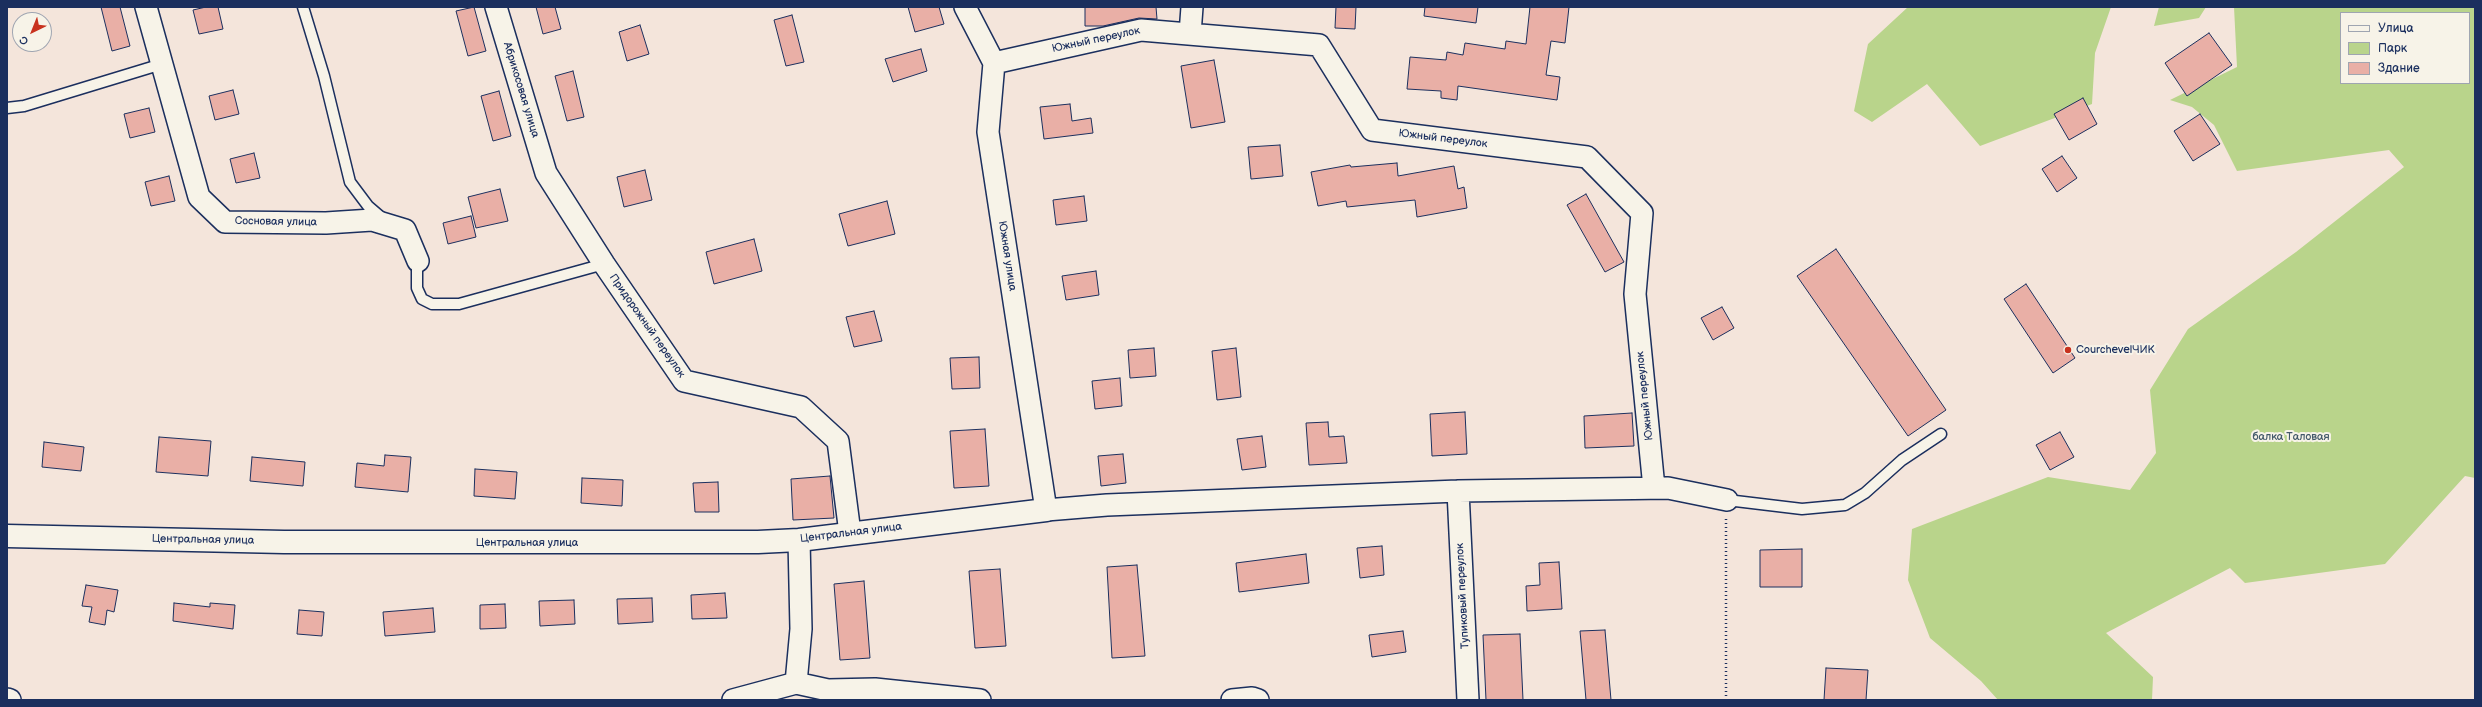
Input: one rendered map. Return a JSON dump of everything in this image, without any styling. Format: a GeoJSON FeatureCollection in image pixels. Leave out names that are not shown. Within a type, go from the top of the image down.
{"type":"FeatureCollection","features":[{"type":"Feature","properties":{"kind":"street","name":"Сосновая улица"},"geometry":{"type":"LineString","coordinates":[[146,7],[199,197],[225,222],[326,223],[372,220],[405,230]]}},
{"type":"Feature","properties":{"kind":"street","name":"Абрикосовая улица"},"geometry":{"type":"LineString","coordinates":[[496,7],[546,173]]}},
{"type":"Feature","properties":{"kind":"street"},"geometry":{"type":"LineString","coordinates":[[965,7],[994,63]]}},
{"type":"Feature","properties":{"kind":"street"},"geometry":{"type":"LineString","coordinates":[[1190,34],[1192,7]]}},
{"type":"Feature","properties":{"kind":"street","name":"Южный переулок"},"geometry":{"type":"LineString","coordinates":[[994,63],[1141,30],[1319,46],[1372,130],[1588,157],[1642,213],[1635,294],[1654,488]]}},
{"type":"Feature","properties":{"kind":"street","name":"Южная улица"},"geometry":{"type":"LineString","coordinates":[[994,63],[988,132],[1046,510]]}},
{"type":"Feature","properties":{"kind":"street","name":"Придорожный переулок"},"geometry":{"type":"LineString","coordinates":[[546,173],[604,264],[684,381],[801,407],[838,442],[850,533]]}},
{"type":"Feature","properties":{"kind":"street"},"geometry":{"type":"LineString","coordinates":[[405,230],[418,261]]}},
{"type":"Feature","properties":{"kind":"street"},"geometry":{"type":"LineString","coordinates":[[1046,510],[1107,505],[1458,491],[1654,488],[1668,488],[1727,500]]}},
{"type":"Feature","properties":{"kind":"street","name":"Тупиковый переулок"},"geometry":{"type":"LineString","coordinates":[[1458,491],[1468,700]]}},
{"type":"Feature","properties":{"kind":"street","name":"Центральная улица"},"geometry":{"type":"LineString","coordinates":[[7,536],[300,542],[758,542],[799,540],[1046,510]]}},
{"type":"Feature","properties":{"kind":"street"},"geometry":{"type":"LineString","coordinates":[[796,683],[802,629],[799,540]]}},
{"type":"Feature","properties":{"kind":"street"},"geometry":{"type":"LineString","coordinates":[[733,700],[796,683],[828,690],[875,689],[980,700]]}},
{"type":"Feature","properties":{"kind":"street"},"geometry":{"type":"LineString","coordinates":[[1232,700],[1258,700]]}},
{"type":"Feature","properties":{"kind":"lane"},"geometry":{"type":"LineString","coordinates":[[302,7],[324,76],[350,182],[368,206],[384,220],[397,224],[405,230]]}},
{"type":"Feature","properties":{"kind":"lane"},"geometry":{"type":"LineString","coordinates":[[7,108],[24,106],[162,64]]}},
{"type":"Feature","properties":{"kind":"lane"},"geometry":{"type":"LineString","coordinates":[[418,261],[417,288],[422,299],[432,304],[459,304],[604,264]]}},
{"type":"Feature","properties":{"kind":"lane"},"geometry":{"type":"LineString","coordinates":[[1727,500],[1802,509],[1845,505],[1865,493],[1902,460],[1940,434]]}},
{"type":"Feature","properties":{"kind":"path"},"geometry":{"type":"LineString","coordinates":[[1726,700],[1724,536],[1727,500]]}},
{"type":"Feature","properties":{"kind":"green space"},"geometry":{"type":"Polygon","coordinates":[[[1908,7],[2111,7],[2095,53],[2092,104],[1980,146],[1927,84],[1872,122],[1854,111],[1868,44],[1908,7]]]}},
{"type":"Feature","properties":{"kind":"green space"},"geometry":{"type":"Polygon","coordinates":[[[2159,7],[2206,7],[2199,18],[2154,26],[2159,7]]]}},
{"type":"Feature","properties":{"kind":"green space","name":"балка Таловая"},"geometry":{"type":"Polygon","coordinates":[[[2234,7],[2475,7],[2475,478],[2465,476],[2385,564],[2245,583],[2230,568],[2106,633],[2153,677],[2152,700],[1998,700],[1981,681],[1930,638],[1908,580],[1912,529],[2048,477],[2130,490],[2156,453],[2150,390],[2188,329],[2296,252],[2404,167],[2389,150],[2237,171],[2214,125],[2192,107],[2170,100],[2237,67],[2234,7]]]}},
{"type":"Feature","properties":{"kind":"building"},"geometry":{"type":"Polygon","coordinates":[[[101,7],[120,7],[130,46],[112,51],[101,7]]]}},
{"type":"Feature","properties":{"kind":"building"},"geometry":{"type":"Polygon","coordinates":[[[206,7],[218,7],[223,29],[199,34],[193,10],[206,7]]]}},
{"type":"Feature","properties":{"kind":"building"},"geometry":{"type":"Polygon","coordinates":[[[474,7],[486,51],[468,56],[456,11],[474,7]]]}},
{"type":"Feature","properties":{"kind":"building"},"geometry":{"type":"Polygon","coordinates":[[[536,7],[555,7],[561,29],[543,34],[536,7]]]}},
{"type":"Feature","properties":{"kind":"building"},"geometry":{"type":"Polygon","coordinates":[[[908,7],[939,7],[944,24],[915,32],[908,7]]]}},
{"type":"Feature","properties":{"kind":"building"},"geometry":{"type":"Polygon","coordinates":[[[1085,7],[1156,7],[1157,19],[1139,18],[1103,26],[1085,26],[1085,7]]]}},
{"type":"Feature","properties":{"kind":"building"},"geometry":{"type":"Polygon","coordinates":[[[1336,7],[1356,7],[1355,29],[1335,28],[1336,7]]]}},
{"type":"Feature","properties":{"kind":"building"},"geometry":{"type":"Polygon","coordinates":[[[1425,7],[1478,7],[1476,23],[1424,16],[1425,7]]]}},
{"type":"Feature","properties":{"kind":"building"},"geometry":{"type":"Polygon","coordinates":[[[1530,7],[1569,7],[1565,43],[1551,41],[1546,75],[1560,77],[1557,100],[1458,86],[1457,100],[1441,98],[1441,91],[1407,89],[1410,57],[1446,60],[1447,52],[1463,55],[1465,43],[1505,49],[1506,41],[1526,44],[1530,7]]]}},
{"type":"Feature","properties":{"kind":"building"},"geometry":{"type":"Polygon","coordinates":[[[792,15],[804,62],[786,66],[774,20],[792,15]]]}},
{"type":"Feature","properties":{"kind":"building"},"geometry":{"type":"Polygon","coordinates":[[[640,25],[649,54],[627,61],[619,32],[640,25]]]}},
{"type":"Feature","properties":{"kind":"building"},"geometry":{"type":"Polygon","coordinates":[[[2209,33],[2232,65],[2187,96],[2165,63],[2209,33]]]}},
{"type":"Feature","properties":{"kind":"building"},"geometry":{"type":"Polygon","coordinates":[[[921,49],[927,71],[893,82],[885,59],[921,49]]]}},
{"type":"Feature","properties":{"kind":"building"},"geometry":{"type":"Polygon","coordinates":[[[1214,60],[1225,122],[1191,128],[1181,66],[1214,60]]]}},
{"type":"Feature","properties":{"kind":"building"},"geometry":{"type":"Polygon","coordinates":[[[573,71],[584,117],[567,121],[555,76],[573,71]]]}},
{"type":"Feature","properties":{"kind":"building"},"geometry":{"type":"Polygon","coordinates":[[[233,90],[239,114],[215,120],[209,96],[233,90]]]}},
{"type":"Feature","properties":{"kind":"building"},"geometry":{"type":"Polygon","coordinates":[[[499,91],[511,136],[493,141],[481,96],[499,91]]]}},
{"type":"Feature","properties":{"kind":"building"},"geometry":{"type":"Polygon","coordinates":[[[2083,98],[2097,124],[2069,140],[2054,114],[2083,98]]]}},
{"type":"Feature","properties":{"kind":"building"},"geometry":{"type":"Polygon","coordinates":[[[1070,104],[1072,121],[1091,118],[1093,133],[1044,139],[1040,107],[1070,104]]]}},
{"type":"Feature","properties":{"kind":"building"},"geometry":{"type":"Polygon","coordinates":[[[149,108],[155,132],[130,138],[124,114],[149,108]]]}},
{"type":"Feature","properties":{"kind":"building"},"geometry":{"type":"Polygon","coordinates":[[[2200,114],[2220,144],[2193,161],[2174,131],[2200,114]]]}},
{"type":"Feature","properties":{"kind":"building"},"geometry":{"type":"Polygon","coordinates":[[[1280,145],[1283,176],[1251,179],[1248,147],[1280,145]]]}},
{"type":"Feature","properties":{"kind":"building"},"geometry":{"type":"Polygon","coordinates":[[[254,153],[260,178],[236,183],[230,159],[254,153]]]}},
{"type":"Feature","properties":{"kind":"building"},"geometry":{"type":"Polygon","coordinates":[[[2062,156],[2077,178],[2057,192],[2042,169],[2062,156]]]}},
{"type":"Feature","properties":{"kind":"building"},"geometry":{"type":"Polygon","coordinates":[[[1397,163],[1398,176],[1454,166],[1458,189],[1464,187],[1467,208],[1417,217],[1415,200],[1347,207],[1346,201],[1318,206],[1311,172],[1350,165],[1351,167],[1397,163]]]}},
{"type":"Feature","properties":{"kind":"building"},"geometry":{"type":"Polygon","coordinates":[[[645,170],[652,200],[624,207],[617,177],[645,170]]]}},
{"type":"Feature","properties":{"kind":"building"},"geometry":{"type":"Polygon","coordinates":[[[169,176],[175,201],[151,206],[145,182],[169,176]]]}},
{"type":"Feature","properties":{"kind":"building"},"geometry":{"type":"Polygon","coordinates":[[[500,189],[508,221],[476,228],[468,197],[500,189]]]}},
{"type":"Feature","properties":{"kind":"building"},"geometry":{"type":"Polygon","coordinates":[[[1586,194],[1624,262],[1605,272],[1567,205],[1586,194]]]}},
{"type":"Feature","properties":{"kind":"building"},"geometry":{"type":"Polygon","coordinates":[[[1084,196],[1087,221],[1056,225],[1053,200],[1084,196]]]}},
{"type":"Feature","properties":{"kind":"building"},"geometry":{"type":"Polygon","coordinates":[[[887,201],[895,234],[848,246],[839,214],[887,201]]]}},
{"type":"Feature","properties":{"kind":"building"},"geometry":{"type":"Polygon","coordinates":[[[471,216],[476,237],[448,244],[443,223],[471,216]]]}},
{"type":"Feature","properties":{"kind":"building"},"geometry":{"type":"Polygon","coordinates":[[[754,239],[762,271],[714,284],[706,252],[754,239]]]}},
{"type":"Feature","properties":{"kind":"building"},"geometry":{"type":"Polygon","coordinates":[[[1836,249],[1946,410],[1908,436],[1797,276],[1836,249]]]}},
{"type":"Feature","properties":{"kind":"building"},"geometry":{"type":"Polygon","coordinates":[[[1096,271],[1099,295],[1066,300],[1062,276],[1096,271]]]}},
{"type":"Feature","properties":{"kind":"building"},"geometry":{"type":"Polygon","coordinates":[[[2026,284],[2075,358],[2053,373],[2004,299],[2026,284]]]}},
{"type":"Feature","properties":{"kind":"building"},"geometry":{"type":"Polygon","coordinates":[[[1722,307],[1734,328],[1713,340],[1701,318],[1722,307]]]}},
{"type":"Feature","properties":{"kind":"building"},"geometry":{"type":"Polygon","coordinates":[[[874,311],[882,341],[854,347],[846,317],[874,311]]]}},
{"type":"Feature","properties":{"kind":"building"},"geometry":{"type":"Polygon","coordinates":[[[1154,348],[1156,376],[1130,378],[1128,350],[1154,348]]]}},
{"type":"Feature","properties":{"kind":"building"},"geometry":{"type":"Polygon","coordinates":[[[1236,348],[1241,397],[1217,400],[1212,351],[1236,348]]]}},
{"type":"Feature","properties":{"kind":"building"},"geometry":{"type":"Polygon","coordinates":[[[979,357],[980,388],[952,389],[950,358],[979,357]]]}},
{"type":"Feature","properties":{"kind":"building"},"geometry":{"type":"Polygon","coordinates":[[[1120,378],[1122,406],[1095,409],[1092,381],[1120,378]]]}},
{"type":"Feature","properties":{"kind":"building"},"geometry":{"type":"Polygon","coordinates":[[[1465,412],[1467,454],[1432,456],[1430,414],[1465,412]]]}},
{"type":"Feature","properties":{"kind":"building"},"geometry":{"type":"Polygon","coordinates":[[[1632,413],[1634,446],[1585,448],[1584,416],[1632,413]]]}},
{"type":"Feature","properties":{"kind":"building"},"geometry":{"type":"Polygon","coordinates":[[[1328,422],[1329,437],[1344,436],[1347,463],[1309,465],[1306,423],[1328,422]]]}},
{"type":"Feature","properties":{"kind":"building"},"geometry":{"type":"Polygon","coordinates":[[[985,429],[989,486],[954,488],[950,431],[985,429]]]}},
{"type":"Feature","properties":{"kind":"building"},"geometry":{"type":"Polygon","coordinates":[[[2060,432],[2074,457],[2050,470],[2036,445],[2060,432]]]}},
{"type":"Feature","properties":{"kind":"building"},"geometry":{"type":"Polygon","coordinates":[[[1262,436],[1266,467],[1242,470],[1237,439],[1262,436]]]}},
{"type":"Feature","properties":{"kind":"building"},"geometry":{"type":"Polygon","coordinates":[[[159,437],[211,441],[208,476],[156,472],[159,437]]]}},
{"type":"Feature","properties":{"kind":"building"},"geometry":{"type":"Polygon","coordinates":[[[44,442],[84,447],[81,471],[42,467],[44,442]]]}},
{"type":"Feature","properties":{"kind":"building"},"geometry":{"type":"Polygon","coordinates":[[[1123,454],[1126,483],[1101,486],[1098,456],[1123,454]]]}},
{"type":"Feature","properties":{"kind":"building"},"geometry":{"type":"Polygon","coordinates":[[[385,455],[411,457],[408,492],[355,487],[357,463],[384,466],[385,455]]]}},
{"type":"Feature","properties":{"kind":"building"},"geometry":{"type":"Polygon","coordinates":[[[252,457],[305,462],[303,486],[250,481],[252,457]]]}},
{"type":"Feature","properties":{"kind":"building"},"geometry":{"type":"Polygon","coordinates":[[[475,469],[517,472],[515,499],[474,496],[475,469]]]}},
{"type":"Feature","properties":{"kind":"building"},"geometry":{"type":"Polygon","coordinates":[[[830,476],[834,518],[793,520],[791,479],[830,476]]]}},
{"type":"Feature","properties":{"kind":"building"},"geometry":{"type":"Polygon","coordinates":[[[582,478],[623,480],[622,506],[581,503],[582,478]]]}},
{"type":"Feature","properties":{"kind":"building"},"geometry":{"type":"Polygon","coordinates":[[[718,482],[719,512],[695,512],[693,483],[718,482]]]}},
{"type":"Feature","properties":{"kind":"building"},"geometry":{"type":"Polygon","coordinates":[[[1382,546],[1384,575],[1360,578],[1357,548],[1382,546]]]}},
{"type":"Feature","properties":{"kind":"building"},"geometry":{"type":"Polygon","coordinates":[[[1802,549],[1802,587],[1760,587],[1760,550],[1802,549]]]}},
{"type":"Feature","properties":{"kind":"building"},"geometry":{"type":"Polygon","coordinates":[[[1306,554],[1309,583],[1239,592],[1236,563],[1306,554]]]}},
{"type":"Feature","properties":{"kind":"building"},"geometry":{"type":"Polygon","coordinates":[[[1559,562],[1562,609],[1527,611],[1526,586],[1540,585],[1539,563],[1559,562]]]}},
{"type":"Feature","properties":{"kind":"building"},"geometry":{"type":"Polygon","coordinates":[[[1137,565],[1145,656],[1112,658],[1107,567],[1137,565]]]}},
{"type":"Feature","properties":{"kind":"building"},"geometry":{"type":"Polygon","coordinates":[[[1000,569],[1006,646],[975,648],[969,571],[1000,569]]]}},
{"type":"Feature","properties":{"kind":"building"},"geometry":{"type":"Polygon","coordinates":[[[864,581],[870,658],[840,660],[834,584],[864,581]]]}},
{"type":"Feature","properties":{"kind":"building"},"geometry":{"type":"Polygon","coordinates":[[[86,585],[118,590],[114,612],[107,610],[105,625],[89,622],[92,607],[82,606],[86,585]]]}},
{"type":"Feature","properties":{"kind":"building"},"geometry":{"type":"Polygon","coordinates":[[[725,593],[727,618],[692,619],[691,595],[725,593]]]}},
{"type":"Feature","properties":{"kind":"building"},"geometry":{"type":"Polygon","coordinates":[[[652,598],[653,622],[618,624],[617,599],[652,598]]]}},
{"type":"Feature","properties":{"kind":"building"},"geometry":{"type":"Polygon","coordinates":[[[574,600],[575,624],[540,626],[539,601],[574,600]]]}},
{"type":"Feature","properties":{"kind":"building"},"geometry":{"type":"Polygon","coordinates":[[[174,603],[210,607],[210,603],[235,605],[233,629],[173,621],[174,603]]]}},
{"type":"Feature","properties":{"kind":"building"},"geometry":{"type":"Polygon","coordinates":[[[505,604],[506,628],[480,629],[480,605],[505,604]]]}},
{"type":"Feature","properties":{"kind":"building"},"geometry":{"type":"Polygon","coordinates":[[[433,608],[435,632],[385,636],[383,612],[433,608]]]}},
{"type":"Feature","properties":{"kind":"building"},"geometry":{"type":"Polygon","coordinates":[[[299,610],[324,612],[322,636],[297,634],[299,610]]]}},
{"type":"Feature","properties":{"kind":"building"},"geometry":{"type":"Polygon","coordinates":[[[1605,630],[1611,700],[1586,700],[1580,631],[1605,630]]]}},
{"type":"Feature","properties":{"kind":"building"},"geometry":{"type":"Polygon","coordinates":[[[1403,631],[1406,652],[1372,657],[1369,635],[1403,631]]]}},
{"type":"Feature","properties":{"kind":"building"},"geometry":{"type":"Polygon","coordinates":[[[1520,634],[1523,700],[1486,700],[1483,635],[1520,634]]]}},
{"type":"Feature","properties":{"kind":"building"},"geometry":{"type":"Polygon","coordinates":[[[1826,668],[1868,670],[1866,700],[1824,700],[1826,668]]]}},
{"type":"Feature","properties":{"kind":"place","name":"CourсhevelЧИК"},"geometry":{"type":"Point","coordinates":[2068,350]}}]}
